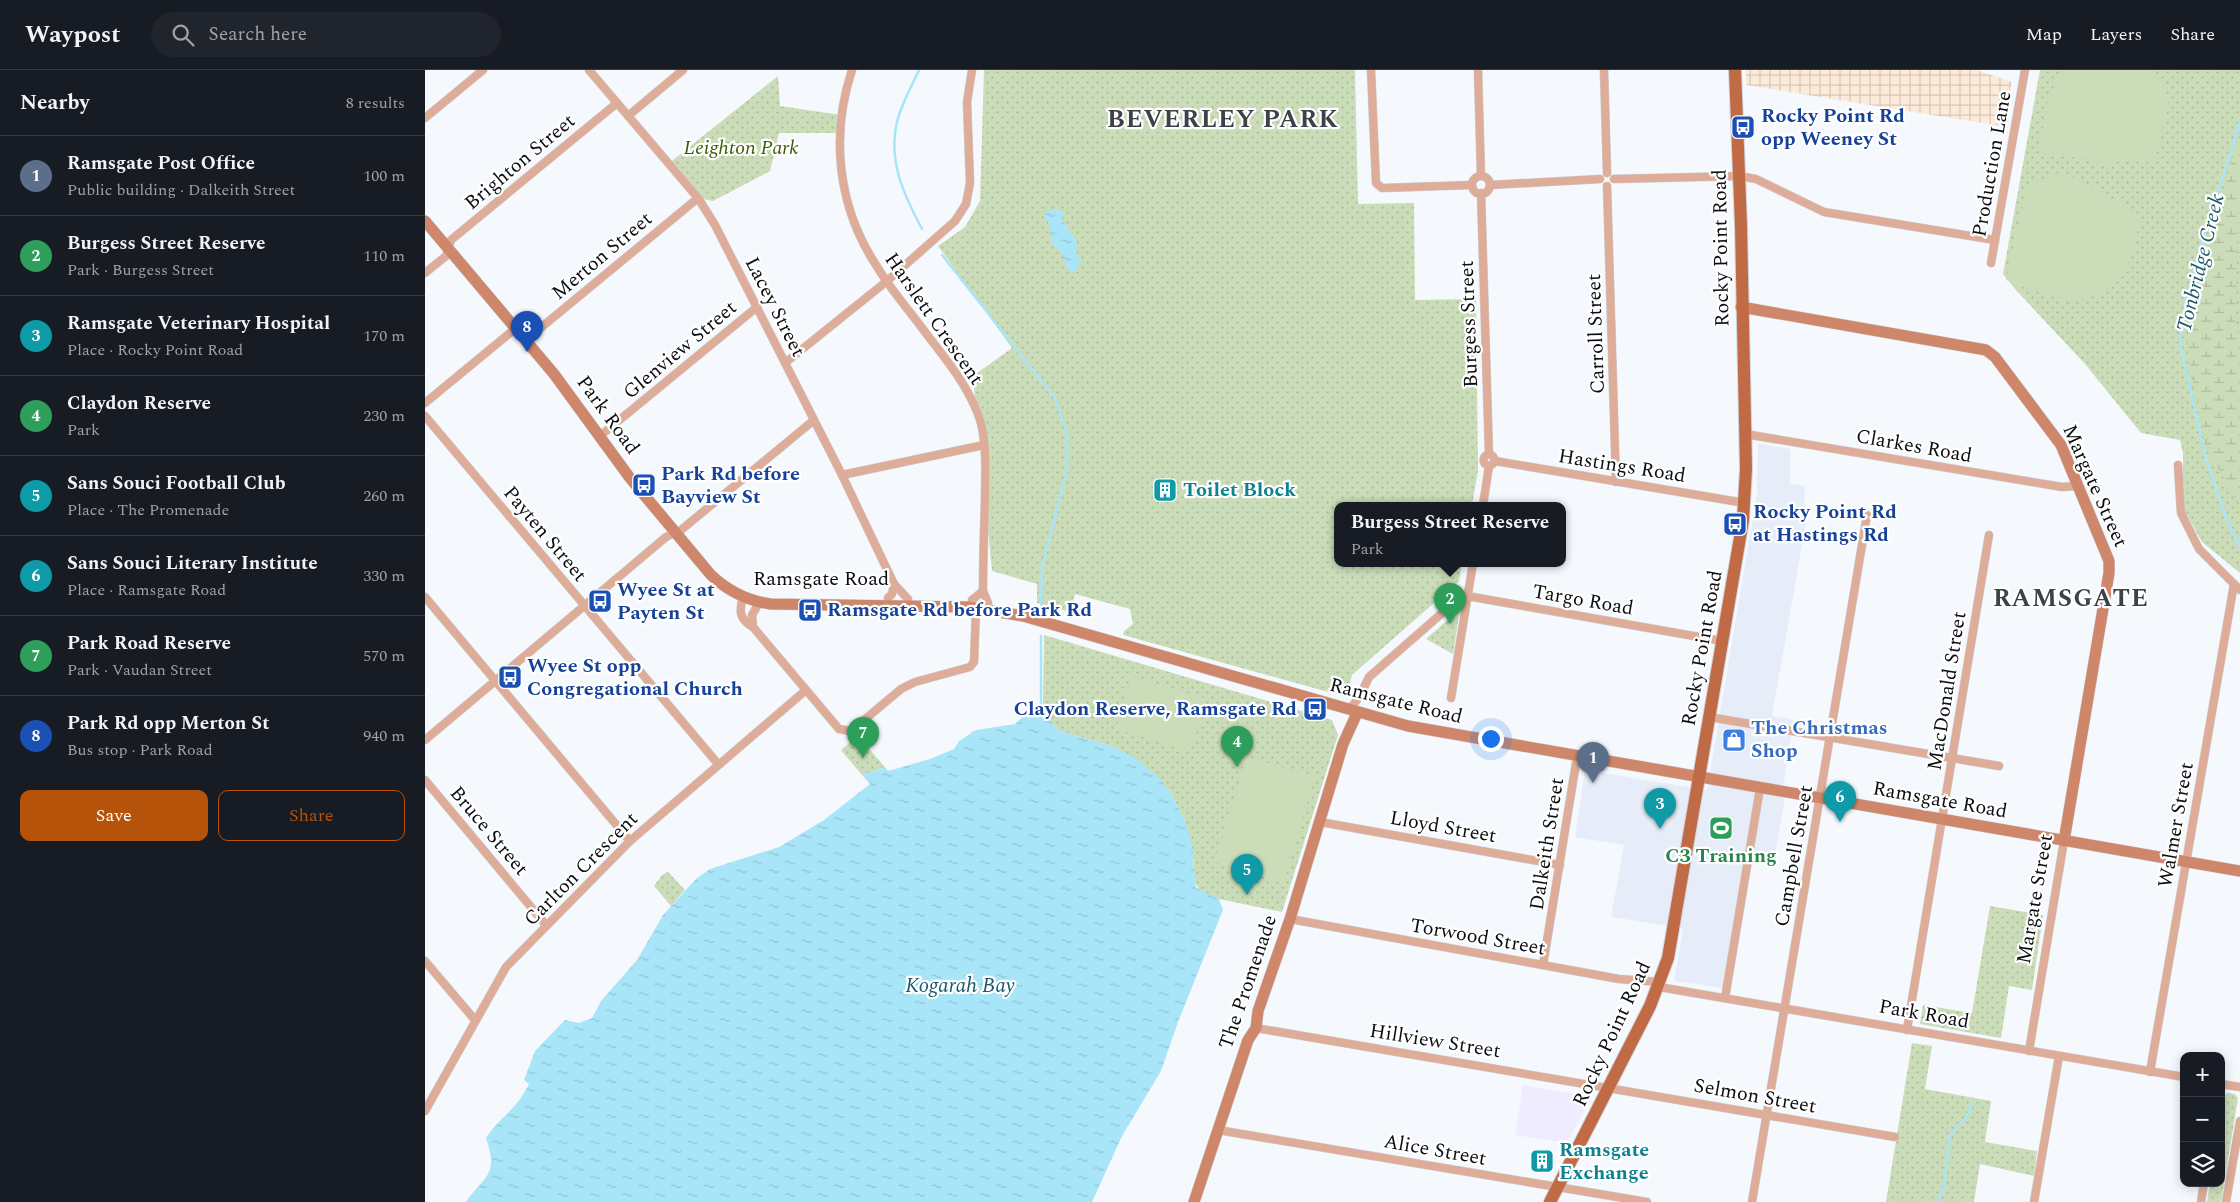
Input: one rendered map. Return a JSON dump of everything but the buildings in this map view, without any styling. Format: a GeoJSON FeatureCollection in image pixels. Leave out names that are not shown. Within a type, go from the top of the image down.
{"type":"FeatureCollection","features":[{"type":"Feature","properties":{"kind":"main road","name":"Rocky Point Road"},"geometry":{"type":"LineString","coordinates":[[1550,1202],[1660,985],[1668,958],[1745,503],[1741,226],[1735,70]]}},
{"type":"Feature","properties":{"kind":"main road","name":"Park Road"},"geometry":{"type":"LineString","coordinates":[[425,221],[554,374],[599,436],[675,533],[720,584],[743,597]]}},
{"type":"Feature","properties":{"kind":"main road","name":"Margate Street"},"geometry":{"type":"LineString","coordinates":[[1741,307],[1986,350],[1995,356],[2055,435],[2109,561],[2109,573],[2064,841]]}},
{"type":"Feature","properties":{"kind":"main road","name":"Ramsgate Road"},"geometry":{"type":"LineString","coordinates":[[743,597],[888,598],[974,604],[1034,619],[1353,711],[1432,731],[2240,871]]}},
{"type":"Feature","properties":{"kind":"main road","name":"Ramsgate Road"},"geometry":{"type":"LineString","coordinates":[[743,597],[759,603],[988,603],[1034,619]]}},
{"type":"Feature","properties":{"kind":"main road","name":"The Promenade"},"geometry":{"type":"LineString","coordinates":[[1194,1202],[1247,1040],[1256,1028],[1258,1011],[1290,919],[1343,744],[1345,726],[1353,711]]}},
{"type":"Feature","properties":{"kind":"street"},"geometry":{"type":"LineString","coordinates":[[425,118],[483,70]]}},
{"type":"Feature","properties":{"kind":"street","name":"Lacey Street"},"geometry":{"type":"LineString","coordinates":[[589,70],[698,198],[715,225],[842,475],[894,584],[908,599]]}},
{"type":"Feature","properties":{"kind":"street"},"geometry":{"type":"LineString","coordinates":[[628,116],[683,70]]}},
{"type":"Feature","properties":{"kind":"street","name":"Harslett Crescent"},"geometry":{"type":"LineString","coordinates":[[852,70],[843,104],[839,133],[842,179],[855,223],[866,249],[887,281],[962,380],[979,416],[984,445],[983,591],[988,603]]}},
{"type":"Feature","properties":{"kind":"street"},"geometry":{"type":"LineString","coordinates":[[785,363],[887,281],[955,222],[966,204],[970,183],[967,102],[972,70]]}},
{"type":"Feature","properties":{"kind":"street"},"geometry":{"type":"LineString","coordinates":[[1371,70],[1374,173],[1376,183],[1382,188],[1472,185]]}},
{"type":"Feature","properties":{"kind":"street"},"geometry":{"type":"LineString","coordinates":[[1478,70],[1481,176]]}},
{"type":"Feature","properties":{"kind":"street"},"geometry":{"type":"LineString","coordinates":[[1604,70],[1607,173]]}},
{"type":"Feature","properties":{"kind":"street","name":"Production Lane"},"geometry":{"type":"LineString","coordinates":[[1991,263],[2022,70]]}},
{"type":"Feature","properties":{"kind":"street","name":"Brighton Street"},"geometry":{"type":"LineString","coordinates":[[425,273],[445,256],[451,240],[617,103]]}},
{"type":"Feature","properties":{"kind":"street"},"geometry":{"type":"LineString","coordinates":[[1607,173],[1611,174],[1614,179]]}},
{"type":"Feature","properties":{"kind":"street"},"geometry":{"type":"LineString","coordinates":[[1607,173],[1602,175],[1602,184],[1607,186],[1612,184],[1614,179]]}},
{"type":"Feature","properties":{"kind":"street"},"geometry":{"type":"LineString","coordinates":[[1472,185],[1474,180],[1481,176]]}},
{"type":"Feature","properties":{"kind":"street"},"geometry":{"type":"LineString","coordinates":[[1472,185],[1474,190],[1481,193],[1486,192],[1490,185],[1488,179],[1481,176]]}},
{"type":"Feature","properties":{"kind":"street"},"geometry":{"type":"LineString","coordinates":[[1614,179],[1739,176],[1757,179],[1824,212],[1995,240]]}},
{"type":"Feature","properties":{"kind":"street"},"geometry":{"type":"LineString","coordinates":[[1490,185],[1601,179]]}},
{"type":"Feature","properties":{"kind":"street","name":"Carroll Street"},"geometry":{"type":"LineString","coordinates":[[1607,186],[1616,482]]}},
{"type":"Feature","properties":{"kind":"street","name":"Burgess Street"},"geometry":{"type":"LineString","coordinates":[[1481,193],[1489,454],[1494,457],[1492,463]]}},
{"type":"Feature","properties":{"kind":"street","name":"Merton Street"},"geometry":{"type":"LineString","coordinates":[[526,340],[698,198]]}},
{"type":"Feature","properties":{"kind":"street","name":"Glenview Street"},"geometry":{"type":"LineString","coordinates":[[599,436],[757,307]]}},
{"type":"Feature","properties":{"kind":"street"},"geometry":{"type":"LineString","coordinates":[[425,403],[516,328]]}},
{"type":"Feature","properties":{"kind":"street","name":"Payten Street"},"geometry":{"type":"LineString","coordinates":[[425,416],[718,764]]}},
{"type":"Feature","properties":{"kind":"street"},"geometry":{"type":"LineString","coordinates":[[425,740],[665,537],[681,530],[814,420]]}},
{"type":"Feature","properties":{"kind":"street","name":"Clarkes Road"},"geometry":{"type":"LineString","coordinates":[[1745,434],[2062,487],[2078,486]]}},
{"type":"Feature","properties":{"kind":"street"},"geometry":{"type":"LineString","coordinates":[[842,475],[984,445]]}},
{"type":"Feature","properties":{"kind":"street"},"geometry":{"type":"LineString","coordinates":[[1484,502],[1492,463]]}},
{"type":"Feature","properties":{"kind":"street","name":"Hastings Road"},"geometry":{"type":"LineString","coordinates":[[1492,463],[1745,503]]}},
{"type":"Feature","properties":{"kind":"street"},"geometry":{"type":"LineString","coordinates":[[2178,464],[2181,513],[2199,549],[2240,590]]}},
{"type":"Feature","properties":{"kind":"street","name":"Campbell Street"},"geometry":{"type":"LineString","coordinates":[[1752,1202],[1867,515]]}},
{"type":"Feature","properties":{"kind":"street","name":"MacDonald Street"},"geometry":{"type":"LineString","coordinates":[[1907,1030],[1989,535]]}},
{"type":"Feature","properties":{"kind":"street"},"geometry":{"type":"LineString","coordinates":[[1451,698],[1472,567]]}},
{"type":"Feature","properties":{"kind":"street"},"geometry":{"type":"LineString","coordinates":[[888,598],[892,594],[894,584]]}},
{"type":"Feature","properties":{"kind":"street","name":"Walmer Street"},"geometry":{"type":"LineString","coordinates":[[2151,1072],[2234,584]]}},
{"type":"Feature","properties":{"kind":"street"},"geometry":{"type":"LineString","coordinates":[[743,597],[739,610],[744,622],[753,627],[839,729],[851,731],[901,689],[915,682],[970,667],[975,662],[974,604],[983,591]]}},
{"type":"Feature","properties":{"kind":"street"},"geometry":{"type":"LineString","coordinates":[[1353,711],[1369,677],[1457,600],[1467,596]]}},
{"type":"Feature","properties":{"kind":"street","name":"Targo Road"},"geometry":{"type":"LineString","coordinates":[[1467,596],[1722,640]]}},
{"type":"Feature","properties":{"kind":"street"},"geometry":{"type":"LineString","coordinates":[[425,597],[630,841]]}},
{"type":"Feature","properties":{"kind":"street"},"geometry":{"type":"LineString","coordinates":[[753,627],[752,615],[759,603]]}},
{"type":"Feature","properties":{"kind":"street","name":"Carlton Crescent"},"geometry":{"type":"LineString","coordinates":[[425,1111],[506,967],[630,841],[806,690]]}},
{"type":"Feature","properties":{"kind":"street"},"geometry":{"type":"LineString","coordinates":[[1353,711],[1360,696]]}},
{"type":"Feature","properties":{"kind":"street"},"geometry":{"type":"LineString","coordinates":[[1709,717],[1999,766]]}},
{"type":"Feature","properties":{"kind":"street","name":"Dalkeith Street"},"geometry":{"type":"LineString","coordinates":[[1543,965],[1577,757]]}},
{"type":"Feature","properties":{"kind":"street","name":"Bruce Street"},"geometry":{"type":"LineString","coordinates":[[425,780],[546,925]]}},
{"type":"Feature","properties":{"kind":"street"},"geometry":{"type":"LineString","coordinates":[[1725,998],[1760,788]]}},
{"type":"Feature","properties":{"kind":"street","name":"Lloyd Street"},"geometry":{"type":"LineString","coordinates":[[1320,822],[1560,865]]}},
{"type":"Feature","properties":{"kind":"street","name":"Margate Street"},"geometry":{"type":"LineString","coordinates":[[2029,1051],[2064,841]]}},
{"type":"Feature","properties":{"kind":"street","name":"Torwood Street"},"geometry":{"type":"LineString","coordinates":[[1290,919],[1660,985]]}},
{"type":"Feature","properties":{"kind":"street"},"geometry":{"type":"LineString","coordinates":[[425,961],[475,1020]]}},
{"type":"Feature","properties":{"kind":"street","name":"Park Road"},"geometry":{"type":"LineString","coordinates":[[1660,985],[1785,1009],[2180,1077]]}},
{"type":"Feature","properties":{"kind":"street","name":"Hillview Street"},"geometry":{"type":"LineString","coordinates":[[1256,1028],[1608,1088]]}},
{"type":"Feature","properties":{"kind":"street"},"geometry":{"type":"LineString","coordinates":[[2034,1202],[2059,1056]]}},
{"type":"Feature","properties":{"kind":"street"},"geometry":{"type":"LineString","coordinates":[[2225,1085],[2240,1087]]}},
{"type":"Feature","properties":{"kind":"street","name":"Selmon Street"},"geometry":{"type":"LineString","coordinates":[[1608,1088],[1895,1136]]}},
{"type":"Feature","properties":{"kind":"street"},"geometry":{"type":"LineString","coordinates":[[2226,1202],[2240,1121]]}},
{"type":"Feature","properties":{"kind":"street","name":"Alice Street"},"geometry":{"type":"LineString","coordinates":[[1218,1130],[1647,1202]]}},
{"type":"Feature","properties":{"kind":"street"},"geometry":{"type":"LineString","coordinates":[[2201,1202],[2203,1187]]}},
{"type":"Feature","properties":{"kind":"shaded area"},"geometry":{"type":"Polygon","coordinates":[[[1746,70],[1977,70],[2012,82],[2001,126],[1746,85],[1746,70]]]}},
{"type":"Feature","properties":{"kind":"shaded area"},"geometry":{"type":"Polygon","coordinates":[[[1758,443],[1790,449],[1790,484],[1805,486],[1804,501],[1808,511],[1772,716],[1794,720],[1784,782],[1784,804],[1775,854],[1746,849],[1724,988],[1674,981],[1683,928],[1611,917],[1624,845],[1575,837],[1585,770],[1707,790],[1757,493],[1758,443]]]}},
{"type":"Feature","properties":{"kind":"shaded area"},"geometry":{"type":"Polygon","coordinates":[[[1523,1085],[1592,1097],[1567,1143],[1515,1135],[1523,1085]]]}},
{"type":"Feature","properties":{"kind":"green space"},"geometry":{"type":"Polygon","coordinates":[[[984,70],[1355,70],[1358,204],[1414,203],[1415,300],[1476,299],[1478,471],[1473,502],[1334,502],[1334,567],[1461,567],[1459,581],[1352,675],[1346,697],[1123,635],[1124,631],[1133,624],[1130,609],[1075,594],[1070,612],[1037,603],[1037,584],[992,571],[973,376],[1012,348],[938,246],[965,227],[980,201],[984,70]]]}},
{"type":"Feature","properties":{"kind":"green space"},"geometry":{"type":"Polygon","coordinates":[[[2040,70],[2240,70],[2240,573],[2202,542],[2183,508],[2183,453],[2180,440],[2141,433],[2085,364],[2003,274],[2040,70]]]}},
{"type":"Feature","properties":{"kind":"green space"},"geometry":{"type":"Polygon","coordinates":[[[2063,70],[2154,70],[2164,88],[2168,108],[2154,162],[2117,161],[2116,165],[2093,163],[2093,159],[2045,154],[2039,143],[2049,105],[2047,104],[2057,77],[2060,78],[2063,70]]]}},
{"type":"Feature","properties":{"kind":"green space","name":"Leighton Park"},"geometry":{"type":"Polygon","coordinates":[[[778,76],[780,106],[841,115],[839,133],[779,133],[770,171],[713,201],[698,198],[668,164],[778,76]]]}},
{"type":"Feature","properties":{"kind":"green space"},"geometry":{"type":"Polygon","coordinates":[[[2240,130],[2235,326],[2240,339],[2240,505],[2206,448],[2187,347],[2196,294],[2240,130]]]}},
{"type":"Feature","properties":{"kind":"green space"},"geometry":{"type":"Polygon","coordinates":[[[2059,172],[2082,181],[2142,216],[2132,254],[2123,275],[2108,289],[2090,297],[2066,299],[2054,297],[2006,280],[2027,186],[2059,172]]]}},
{"type":"Feature","properties":{"kind":"green space"},"geometry":{"type":"Polygon","coordinates":[[[1460,609],[1453,654],[1426,639],[1460,609]]]}},
{"type":"Feature","properties":{"kind":"green space"},"geometry":{"type":"Polygon","coordinates":[[[1044,635],[1332,720],[1338,735],[1282,912],[1219,899],[1199,891],[1194,879],[1194,861],[1184,819],[1170,791],[1111,746],[1059,731],[1052,723],[1043,704],[1044,635]]]}},
{"type":"Feature","properties":{"kind":"green space"},"geometry":{"type":"Polygon","coordinates":[[[1131,676],[1206,699],[1190,751],[1116,729],[1131,676]]]}},
{"type":"Feature","properties":{"kind":"green space"},"geometry":{"type":"Polygon","coordinates":[[[858,736],[885,767],[862,775],[841,750],[858,736]]]}},
{"type":"Feature","properties":{"kind":"green space"},"geometry":{"type":"Polygon","coordinates":[[[1247,757],[1315,777],[1283,883],[1215,862],[1247,757]]]}},
{"type":"Feature","properties":{"kind":"green space"},"geometry":{"type":"Polygon","coordinates":[[[668,872],[685,890],[671,906],[654,886],[662,875],[668,872]]]}},
{"type":"Feature","properties":{"kind":"green space"},"geometry":{"type":"Polygon","coordinates":[[[1990,906],[2043,915],[2032,990],[2009,986],[2001,1038],[1920,1024],[1923,1005],[1972,1013],[1990,906]]]}},
{"type":"Feature","properties":{"kind":"green space"},"geometry":{"type":"Polygon","coordinates":[[[1912,1043],[1932,1046],[1925,1089],[1991,1101],[1985,1142],[2037,1151],[2034,1176],[1980,1164],[1974,1202],[1886,1202],[1912,1043]]]}},
{"type":"Feature","properties":{"kind":"green space"},"geometry":{"type":"Polygon","coordinates":[[[2227,1093],[2235,1094],[2238,1098],[2225,1178],[2225,1142],[2225,1097],[2227,1093]]]}},
{"type":"Feature","properties":{"kind":"green space"},"geometry":{"type":"Polygon","coordinates":[[[2209,1187],[2223,1187],[2221,1202],[2207,1202],[2209,1187]]]}},
{"type":"Feature","properties":{"kind":"water"},"geometry":{"type":"Polygon","coordinates":[[[1054,209],[1064,212],[1062,219],[1077,242],[1076,251],[1081,262],[1074,273],[1067,268],[1062,253],[1052,244],[1049,224],[1044,216],[1046,212],[1054,209]]]}},
{"type":"Feature","properties":{"kind":"water","name":"Kogarah Bay"},"geometry":{"type":"Polygon","coordinates":[[[1043,704],[1052,723],[1059,731],[1111,746],[1135,758],[1157,776],[1170,791],[1184,819],[1192,844],[1196,888],[1219,899],[1223,910],[1178,1022],[1161,1071],[1122,1136],[1092,1202],[466,1202],[484,1180],[490,1168],[490,1151],[486,1138],[524,1093],[529,1084],[524,1080],[535,1051],[565,1020],[579,1023],[592,1018],[601,1001],[637,960],[663,915],[696,879],[710,869],[779,847],[824,820],[870,784],[862,775],[885,767],[888,771],[930,759],[954,749],[959,741],[976,730],[1015,724],[1036,705],[1043,704]]]}},
{"type":"Feature","properties":{"kind":"waterway"},"geometry":{"type":"LineString","coordinates":[[919,70],[900,113],[894,141],[900,180],[922,229]]}},
{"type":"Feature","properties":{"kind":"waterway","name":"Tonbridge Creek"},"geometry":{"type":"LineString","coordinates":[[2240,122],[2199,252],[2185,306],[2180,343],[2205,455],[2227,520],[2240,547]]}},
{"type":"Feature","properties":{"kind":"waterway"},"geometry":{"type":"LineString","coordinates":[[942,255],[1055,398],[1067,432],[1067,470],[1042,568],[1041,616]]}},
{"type":"Feature","properties":{"kind":"waterway"},"geometry":{"type":"LineString","coordinates":[[1041,636],[1041,705]]}},
{"type":"Feature","properties":{"kind":"waterway"},"geometry":{"type":"LineString","coordinates":[[1937,1202],[1943,1191],[1950,1135],[1965,1120],[1974,1102]]}},
{"type":"Feature","properties":{"kind":"place","name":"Rocky Point Rd opp Weeney St"},"geometry":{"type":"Point","coordinates":[1743,127]}},
{"type":"Feature","properties":{"kind":"place","name":"Park Rd opp Merton St"},"geometry":{"type":"Point","coordinates":[527,352]}},
{"type":"Feature","properties":{"kind":"place","name":"Park Rd before Bayview St"},"geometry":{"type":"Point","coordinates":[644,485]}},
{"type":"Feature","properties":{"kind":"place","name":"Toilet Block"},"geometry":{"type":"Point","coordinates":[1165,490]}},
{"type":"Feature","properties":{"kind":"place","name":"Rocky Point Rd at Hastings Rd"},"geometry":{"type":"Point","coordinates":[1735,524]}},
{"type":"Feature","properties":{"kind":"place","name":"Wyee St at Payten St"},"geometry":{"type":"Point","coordinates":[600,601]}},
{"type":"Feature","properties":{"kind":"place","name":"Ramsgate Rd before Park Rd"},"geometry":{"type":"Point","coordinates":[810,610]}},
{"type":"Feature","properties":{"kind":"place","name":"Burgess Street Reserve"},"geometry":{"type":"Point","coordinates":[1450,624]}},
{"type":"Feature","properties":{"kind":"place","name":"Wyee St opp Congregational Church"},"geometry":{"type":"Point","coordinates":[510,677]}},
{"type":"Feature","properties":{"kind":"place","name":"Claydon Reserve, Ramsgate Rd"},"geometry":{"type":"Point","coordinates":[1315,709]}},
{"type":"Feature","properties":{"kind":"place","name":"The Christmas Shop"},"geometry":{"type":"Point","coordinates":[1734,740]}},
{"type":"Feature","properties":{"kind":"place","name":"Park Road Reserve"},"geometry":{"type":"Point","coordinates":[863,758]}},
{"type":"Feature","properties":{"kind":"place","name":"Claydon Reserve"},"geometry":{"type":"Point","coordinates":[1237,767]}},
{"type":"Feature","properties":{"kind":"place","name":"Ramsgate Post Office"},"geometry":{"type":"Point","coordinates":[1593,783]}},
{"type":"Feature","properties":{"kind":"place","name":"Sans Souci Literary Institute"},"geometry":{"type":"Point","coordinates":[1840,822]}},
{"type":"Feature","properties":{"kind":"place","name":"C3 Training"},"geometry":{"type":"Point","coordinates":[1721,828]}},
{"type":"Feature","properties":{"kind":"place","name":"Ramsgate Veterinary Hospital"},"geometry":{"type":"Point","coordinates":[1660,829]}},
{"type":"Feature","properties":{"kind":"place","name":"Sans Souci Football Club"},"geometry":{"type":"Point","coordinates":[1247,895]}},
{"type":"Feature","properties":{"kind":"place","name":"Ramsgate Exchange"},"geometry":{"type":"Point","coordinates":[1542,1161]}},
{"type":"Feature","properties":{"kind":"district","name":"BEVERLEY PARK"},"geometry":{"type":"Point","coordinates":[1223,120]}},
{"type":"Feature","properties":{"kind":"district","name":"RAMSGATE"},"geometry":{"type":"Point","coordinates":[2071,599]}}]}
